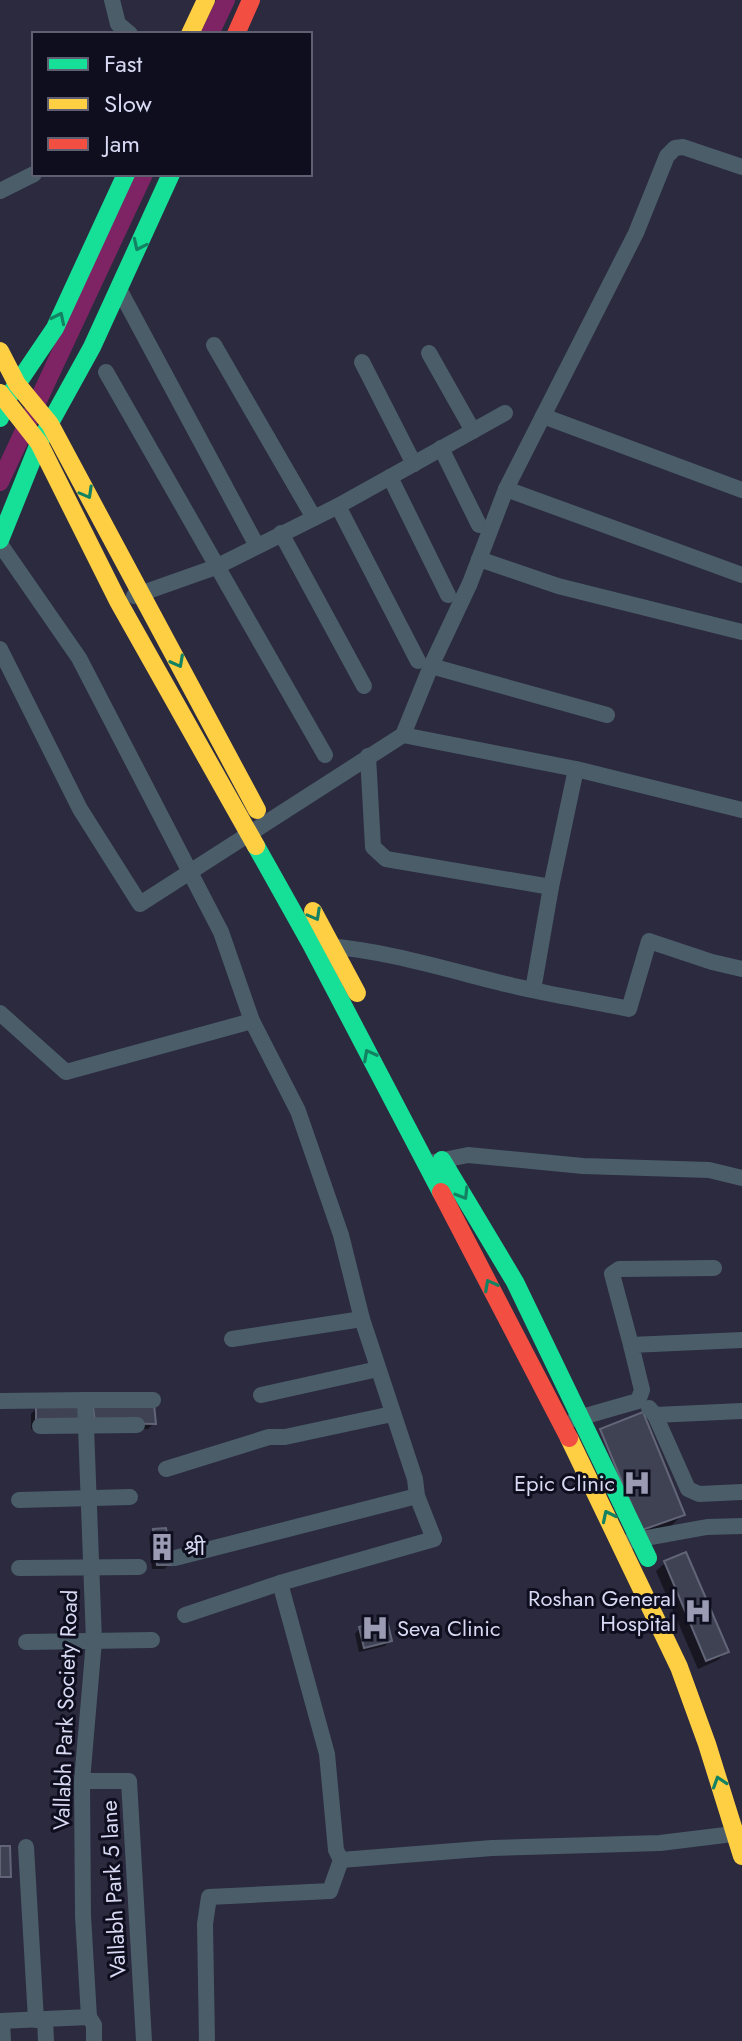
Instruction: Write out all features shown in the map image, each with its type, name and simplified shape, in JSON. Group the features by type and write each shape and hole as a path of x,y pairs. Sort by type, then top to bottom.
{"main road":[{"path":"237,32 251,0"},
{"path":"191,32 200,2"},
{"path":"125,176 23,390 4,407 39,443 118,601 333,946 562,1423 630,1541 660,1585 694,1658 742,1800"},
{"path":"0,542 39,443 92,347 170,176"},
{"path":"0,351 23,390 50,424 142,593 311,944 435,1162 515,1282 582,1416 679,1667 739,1834 742,1856"}],"street":[{"path":"112,0 118,24 128,32"},
{"path":"403,735 424,664 479,559 506,489 636,233 667,156 675,148 683,147 742,167"},
{"path":"0,191 32,175"},
{"path":"119,289 257,546"},
{"path":"214,345 314,518"},
{"path":"429,353 473,431"},
{"path":"362,362 414,464"},
{"path":"106,372 325,755"},
{"path":"118,601 216,567 338,506 505,413"},
{"path":"543,416 742,490"},
{"path":"441,448 479,525"},
{"path":"390,477 448,595"},
{"path":"506,489 742,575"},
{"path":"338,506 424,664 607,715"},
{"path":"281,533 364,686"},
{"path":"0,542 79,658 221,932 252,1021 298,1111 341,1235 362,1319 415,1479 417,1496 434,1539 280,1583 185,1615"},
{"path":"479,559 558,586 742,632"},
{"path":"0,649 80,809 140,904 403,735 576,769 742,810"},
{"path":"368,756 373,847 386,859 551,887"},
{"path":"533,990 576,769"},
{"path":"311,944 432,963 533,990 629,1009 649,941 742,969"},
{"path":"0,1013 66,1072 252,1021"},
{"path":"435,1162 468,1155 583,1166 709,1170 742,1178"},
{"path":"638,1401 642,1390 612,1274 619,1269 714,1268"},
{"path":"232,1339 362,1319"},
{"path":"631,1345 742,1340"},
{"path":"261,1395 378,1369"},
{"name":"Vallabh Park Society Road","path":"85,1400 94,1641 82,1781 83,1916 89,2017 94,2025 94,2041"},
{"path":"0,1401 153,1400"},
{"path":"562,1423 638,1401"},
{"path":"638,1401 655,1415 688,1489 699,1494 742,1492"},
{"path":"655,1415 742,1411"},
{"path":"166,1469 269,1437 285,1437 392,1414"},
{"path":"40,1426 137,1425"},
{"path":"175,1558 417,1496"},
{"path":"19,1500 130,1497"},
{"path":"630,1541 707,1527 742,1526"},
{"path":"19,1568 139,1567"},
{"path":"207,2041 205,1924 209,1897 330,1891 341,1860 336,1850 327,1754 280,1583"},
{"path":"26,1642 152,1640"},
{"name":"Vallabh Park 5 lane","path":"82,1781 129,1781 144,2041"},
{"path":"341,1860 492,1848 660,1843 739,1834"},
{"path":"26,1847 40,2019 46,2041"},
{"path":"3,2041 1,2021 89,2017"}],"building":[{"path":"154,1404 156,1424 95,1423 93,1406"},
{"path":"36,1407 79,1407 80,1423 36,1424"},
{"path":"643,1412 685,1515 642,1530 600,1429"},
{"name":"श्री","path":"166,1528 172,1565 157,1565 153,1529"},
{"path":"686,1552 729,1652 706,1661 664,1561"},
{"path":"387,1620 392,1641 364,1648 359,1627"},
{"path":"0,1846 10,1846 11,1877 0,1877"}],"waterway":[{"path":"211,32 226,0"},
{"path":"0,482 143,176"}],"traffic: fast":[{"path":"0,418 5,402 55,328 125,176"},
{"path":"0,540 39,443 92,347 170,176"},
{"path":"256,846 441,1192"},
{"path":"442,1160 515,1282 648,1558"}],"traffic: slow":[{"path":"191,32 206,0"},
{"path":"0,351 17,384 50,424 257,810"},
{"path":"0,393 39,443 118,601 256,846"},
{"path":"313,911 357,993"},
{"path":"569,1438 679,1667 742,1856"}],"traffic: jam":[{"path":"237,32 251,0"},
{"path":"441,1192 569,1438"}],"place":[{"name":"Epic Clinic","path":"637,1483"},
{"name":"श्री","path":"162,1547"},
{"name":"Roshan General Hospital","path":"698,1611"},
{"name":"Seva Clinic","path":"375,1628"}]}
